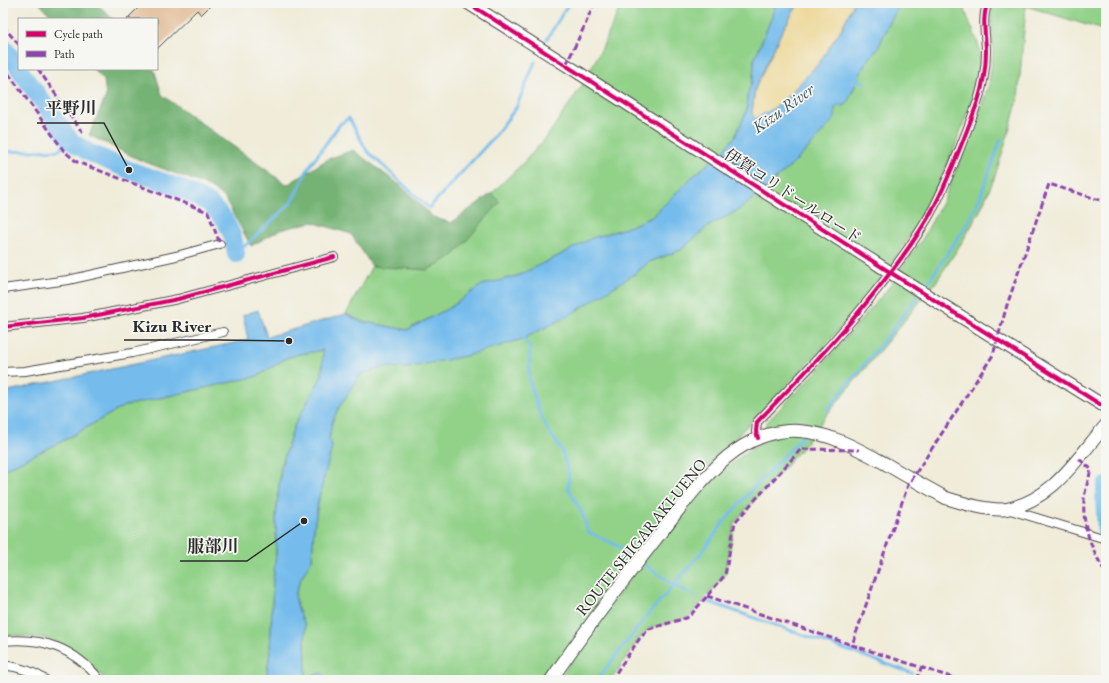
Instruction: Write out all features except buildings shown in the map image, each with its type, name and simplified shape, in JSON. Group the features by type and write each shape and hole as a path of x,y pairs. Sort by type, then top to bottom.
{"street":[{"name":"伊賀コリドールロード","path":"468,3 896,276 1105,407"},
{"path":"758,438 756,432 757,422 852,322 895,267 935,205 956,156 983,84 986,52 985,16 988,3"},
{"path":"3,288 68,280 176,256 220,244"},
{"path":"3,327 83,318 178,299 334,257"},
{"path":"3,372 25,371 132,353 223,332"},
{"name":"ROUTE SHIGARAKI-UENO","path":"551,680 572,649 628,574 697,488 727,457 747,443 775,432 798,431 815,433 832,438 859,450 946,498 963,504 983,508 1006,509 1033,499 1057,483 1079,459 1106,425"},
{"path":"1006,509 1106,539"},
{"path":"3,641 17,639 40,641 61,648 80,659 100,680"},
{"path":"3,665 18,667 46,680"}],"green space":[{"path":"39,3 96,3 112,18 53,18"},
{"path":"622,3 776,3 754,60 753,78 747,96 747,110 735,137 721,153 691,178 652,217 626,228 592,238 517,276 482,285 451,307 407,330 360,321 346,314 372,266 428,270 500,202 492,193 546,138 583,84 602,48"},
{"path":"901,3 962,3 979,46 980,65 972,99 956,144 932,199 907,241 873,290 829,341 715,459 672,508 545,680 326,680 321,673 306,677 305,625 298,609 295,595 301,578 312,559 314,528 332,422 339,407 361,374 385,367 407,368 636,273 649,262 681,250 707,227 742,208 793,164 814,142 835,107 846,105 865,64 878,48"},
{"path":"995,3 1106,3 1106,31 1026,6 1018,99 994,179 980,211 936,282 825,417 801,449 735,522 725,575 689,617 648,629 611,680 558,680 633,574 691,503 716,476 748,451 765,442 766,423 816,372 886,291 923,238 945,197 978,116 989,84 993,52 991,11"},
{"path":"94,70 154,70 162,95 287,185 328,159 353,150 401,186 433,217 451,223 492,193 500,202 454,255 428,270 372,266 351,234 312,222 280,230 251,246 224,197 206,185 140,160 89,135 106,96 104,80"},
{"path":"324,350 322,376 294,426 281,467 276,516 276,553 270,652 266,680 105,680 76,651 45,638 3,636 3,470 61,442 124,406 258,376 286,358"}],"sand":[{"path":"797,3 854,3 842,28 819,63 779,106 755,119 752,113 755,89 781,33 797,6"}],"water":[{"path":"776,3 797,3 797,6 781,33 755,89 752,113 755,119 779,105 819,63 842,28 854,3 901,3 878,48 865,64 846,105 835,107 835,118 793,164 742,208 707,227 681,250 649,262 636,273 570,315 523,339 466,356 406,368 385,367 361,374 339,407 332,422 329,440 332,447 318,502 314,528 312,559 301,578 295,595 298,609 305,625 306,677 322,673 326,680 266,679 270,652 276,553 276,516 281,467 294,426 322,376 323,350 286,358 258,376 124,406 61,442 3,470 3,392 248,340 243,315 258,310 267,337 346,314 360,321 407,330 451,307 482,285 517,276 592,238 626,228 652,217 691,178 721,153 735,137 747,110 747,96 753,78 754,60"}],"waterway":[{"path":"547,39 569,3"},
{"path":"3,47 18,67"},
{"path":"236,254 291,203 309,167 340,124 349,118 367,151 429,208 494,137 516,108 535,62"},
{"path":"20,70 71,141 88,152 129,170 178,187 209,203 225,220 233,237 236,254"},
{"path":"854,77 865,83"},
{"path":"923,290 966,226 979,200 1001,140"},
{"path":"3,152 59,150 71,141"},
{"path":"827,410 890,333 919,294"},
{"path":"521,336 530,348 529,379 539,412 546,427 562,451 569,474 568,488 582,513 588,532 616,545 627,553"},
{"path":"597,680 646,617 699,556 723,523 755,486 802,437"},
{"path":"1106,486 1104,497 1106,531"},
{"path":"645,565 674,585 695,596"},
{"path":"706,601 912,673"},
{"path":"928,677 939,680"}],"marked path":[{"path":"566,65 594,3"},
{"path":"3,26 18,44"},
{"path":"3,66 64,151 77,162 208,212 220,244"},
{"path":"39,70 84,135"},
{"path":"960,680 852,645 908,485 993,355 1007,305 1049,184 1106,202"},
{"path":"611,680 640,638 649,629 689,617 725,575 735,522 801,449 859,450"},
{"path":"1079,459 1091,469 1085,496 1084,510 1086,529 1096,556 1106,573"},
{"path":"707,596 852,645"},
{"path":"917,680 921,668"}],"cycle path":[{"path":"468,3 1106,408"},
{"path":"758,438 756,432 757,422 818,358 861,309 907,250 935,205 958,154 980,95 984,76 986,51 984,20 988,3"},
{"path":"3,327 83,318 178,299 334,257"}],"place":[{"name":"平野川","path":"129,170"},
{"name":"Kizu River","path":"289,341"},
{"name":"服部川","path":"304,521"}]}
